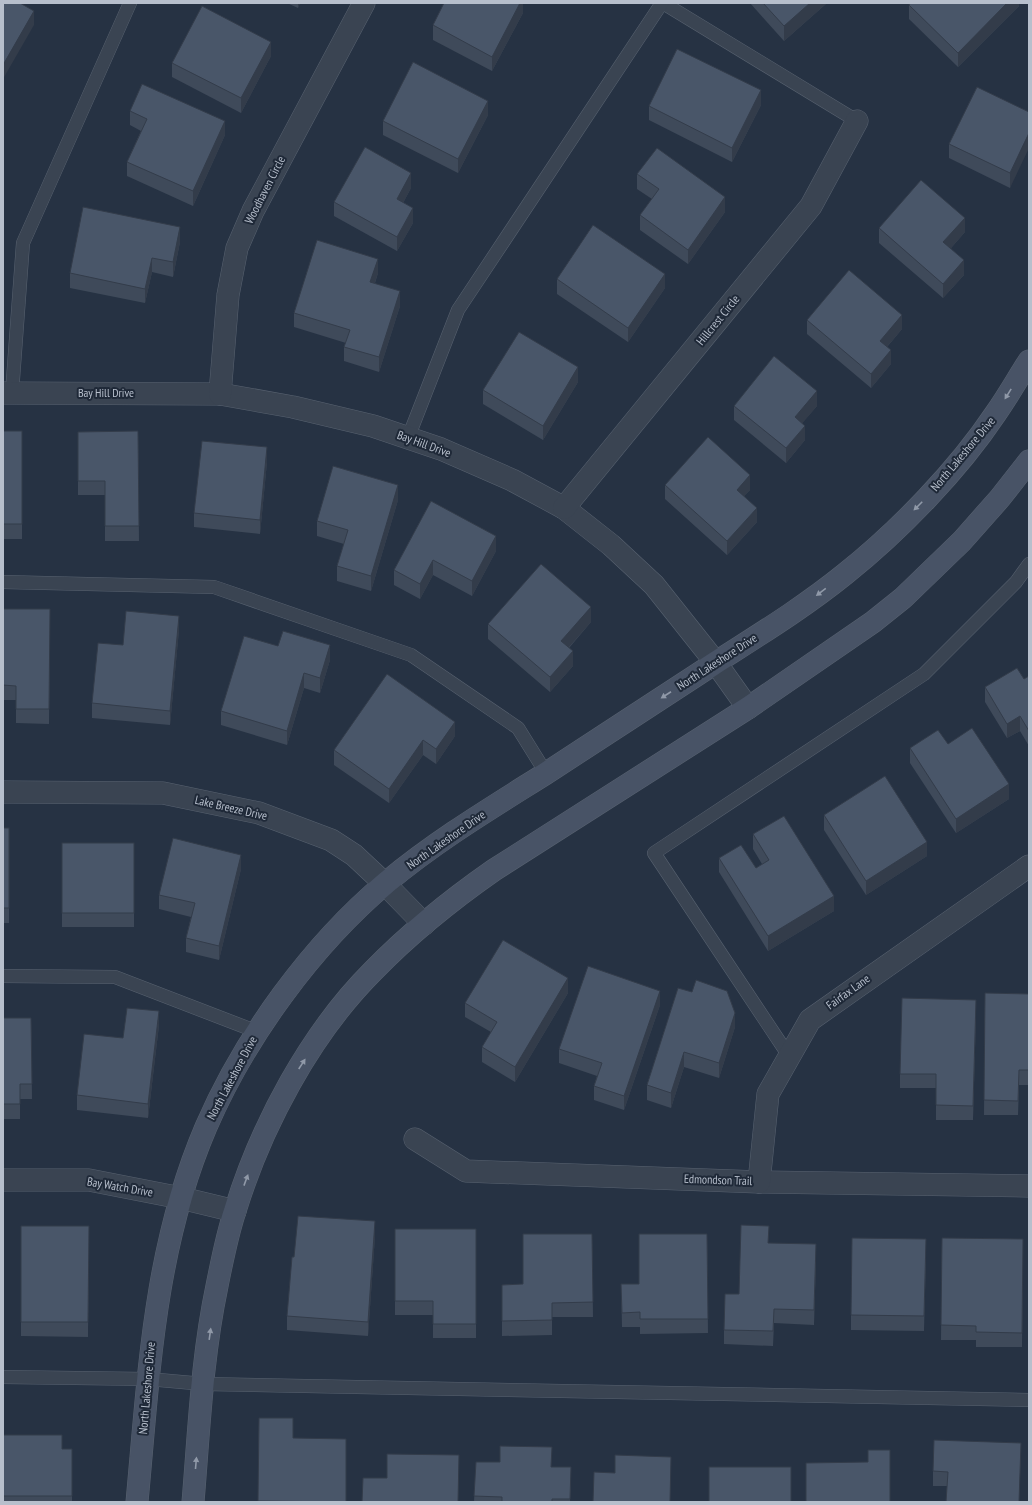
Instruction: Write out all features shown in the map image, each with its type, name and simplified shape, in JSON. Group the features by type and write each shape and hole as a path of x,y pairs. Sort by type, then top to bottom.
{"main road":[{"name":"North Lakeshore Drive","path":"137,1502 152,1335 158,1295 172,1226 181,1198 206,1127 224,1090 258,1032 280,1000 319,950 347,920 385,884 430,850 496,804 775,624 838,580 867,556 945,477 995,415 1029,361"},
{"path":"193,1502 204,1384 217,1288 235,1211 268,1125 291,1080 342,1005 372,971 424,924 462,893 494,870 748,708 853,638 874,622 903,598 962,541 1000,498 1029,461"}],"street":[{"name":"Woodhaven Circle","path":"220,394 228,295 237,248 253,211 364,3"},
{"name":"Hillcrest Circle","path":"564,508 811,206 857,121"},
{"name":"Bay Hill Drive","path":"7,393 220,394 293,407 372,426 441,449 512,480 564,508 611,545 654,585 716,663 748,708"},
{"name":"Lake Breeze Drive","path":"3,792 163,793 259,813 331,840 354,855 424,924"},
{"name":"Fairfax Lane","path":"759,1182 768,1094 810,1020 1029,866"},
{"name":"Edmondson Trail","path":"416,1139 466,1171 759,1182 1029,1186"},
{"name":"Bay Watch Drive","path":"3,1180 89,1180 181,1198 235,1211"}],"lane":[{"path":"7,393 23,243 130,3"},
{"path":"408,438 458,310 662,3 857,121"},
{"path":"789,1056 654,853 924,674 1016,582 1029,564"},
{"path":"3,582 214,587 411,655 518,728 546,773"},
{"path":"3,976 115,977 258,1032"},
{"path":"3,1376 148,1380 204,1384 1029,1400"}],"building":[{"path":"3,3 20,3 34,11 3,65"},
{"path":"444,3 520,3 492,57 433,25"},
{"path":"763,3 810,3 784,26"},
{"path":"910,3 1007,3 958,53 909,5"},
{"path":"202,6 271,42 241,98 172,63"},
{"path":"677,49 761,90 732,148 649,106"},
{"path":"413,62 488,101 458,159 383,121"},
{"path":"142,84 225,121 193,191 127,162 147,119 130,111"},
{"path":"977,87 1029,112 1029,133 1010,173 949,144"},
{"path":"365,147 411,173 397,199 413,208 397,237 334,202"},
{"path":"657,148 725,197 688,250 640,215 659,189 637,174"},
{"path":"921,180 965,218 943,242 964,260 943,284 879,228"},
{"path":"83,207 180,227 173,262 152,258 145,289 70,273"},
{"path":"593,225 665,274 628,328 557,279"},
{"path":"317,240 378,259 370,282 400,291 379,357 344,347 350,330 294,313"},
{"path":"849,270 902,315 880,341 891,350 871,374 807,320"},
{"path":"519,332 578,367 543,426 483,390"},
{"path":"774,356 817,391 795,417 805,426 786,448 734,406"},
{"path":"3,431 22,431 22,524 3,524"},
{"path":"138,431 139,526 105,526 105,481 78,481 78,432"},
{"path":"708,437 750,475 737,490 757,508 727,541 665,485"},
{"path":"202,441 267,447 260,520 194,513"},
{"path":"333,466 398,485 371,576 337,566 348,530 317,521"},
{"path":"431,501 496,536 472,581 433,560 420,584 394,570"},
{"path":"541,564 591,607 561,641 573,651 550,677 488,624"},
{"path":"3,609 50,609 49,709 16,709 16,686 3,685"},
{"path":"126,611 179,616 170,711 92,703 98,643 123,645"},
{"path":"283,631 330,645 320,678 304,673 287,731 221,711 244,636 278,646"},
{"path":"1017,668 1024,679 1029,676 1029,731 1020,716 1007,724 985,687"},
{"path":"387,674 455,722 436,749 423,740 389,789 334,750"},
{"path":"972,728 1009,784 956,819 910,748 938,730 948,744"},
{"path":"885,776 927,842 866,881 824,815"},
{"path":"784,816 834,896 768,936 719,858 741,845 756,868 769,860 753,834"},
{"path":"3,828 9,828 9,908 3,908"},
{"path":"173,838 241,855 219,946 186,938 195,903 159,895"},
{"path":"62,843 134,843 134,913 62,913"},
{"path":"503,940 568,978 515,1067 482,1047 497,1022 465,1003"},
{"path":"588,966 660,991 624,1096 594,1086 602,1063 559,1049"},
{"path":"696,980 727,991 735,1013 719,1063 684,1052 671,1093 647,1085 678,988 692,992"},
{"path":"985,993 1029,994 1029,1070 1019,1070 1018,1101 984,1100"},
{"path":"902,998 976,1000 973,1106 936,1105 936,1074 900,1074"},
{"path":"127,1008 159,1011 148,1104 77,1095 84,1034 123,1038"},
{"path":"3,1018 31,1018 32,1084 20,1084 20,1104 3,1104"},
{"path":"298,1216 375,1221 368,1322 287,1316 292,1257 294,1257"},
{"path":"741,1225 769,1226 768,1243 816,1244 814,1310 774,1309 773,1331 724,1330 725,1294 739,1294"},
{"path":"21,1226 89,1226 88,1322 21,1322"},
{"path":"395,1229 476,1229 476,1324 433,1324 433,1301 395,1301"},
{"path":"523,1234 592,1234 593,1302 552,1303 552,1320 502,1321 502,1285 523,1284"},
{"path":"639,1234 707,1234 708,1319 640,1319 640,1312 622,1313 621,1284 639,1284"},
{"path":"852,1238 926,1239 924,1316 851,1315"},
{"path":"942,1238 1023,1239 1022,1333 976,1332 976,1326 941,1325"},
{"path":"259,1418 293,1418 293,1438 346,1439 346,1502 258,1501"},
{"path":"3,1435 62,1435 62,1449 72,1449 72,1496 3,1496"},
{"path":"934,1440 1021,1443 1019,1502 946,1502 948,1472 933,1471"},
{"path":"500,1446 552,1447 551,1467 571,1467 570,1499 552,1499 552,1502 502,1502 502,1497 474,1496 476,1462 500,1462"},
{"path":"868,1450 890,1450 890,1502 806,1502 806,1463 868,1462"},
{"path":"387,1454 459,1455 458,1502 362,1502 363,1478 387,1478"},
{"path":"615,1455 671,1457 670,1502 593,1502 594,1472 615,1473"},
{"path":"709,1467 791,1467 791,1502 709,1502"}]}
